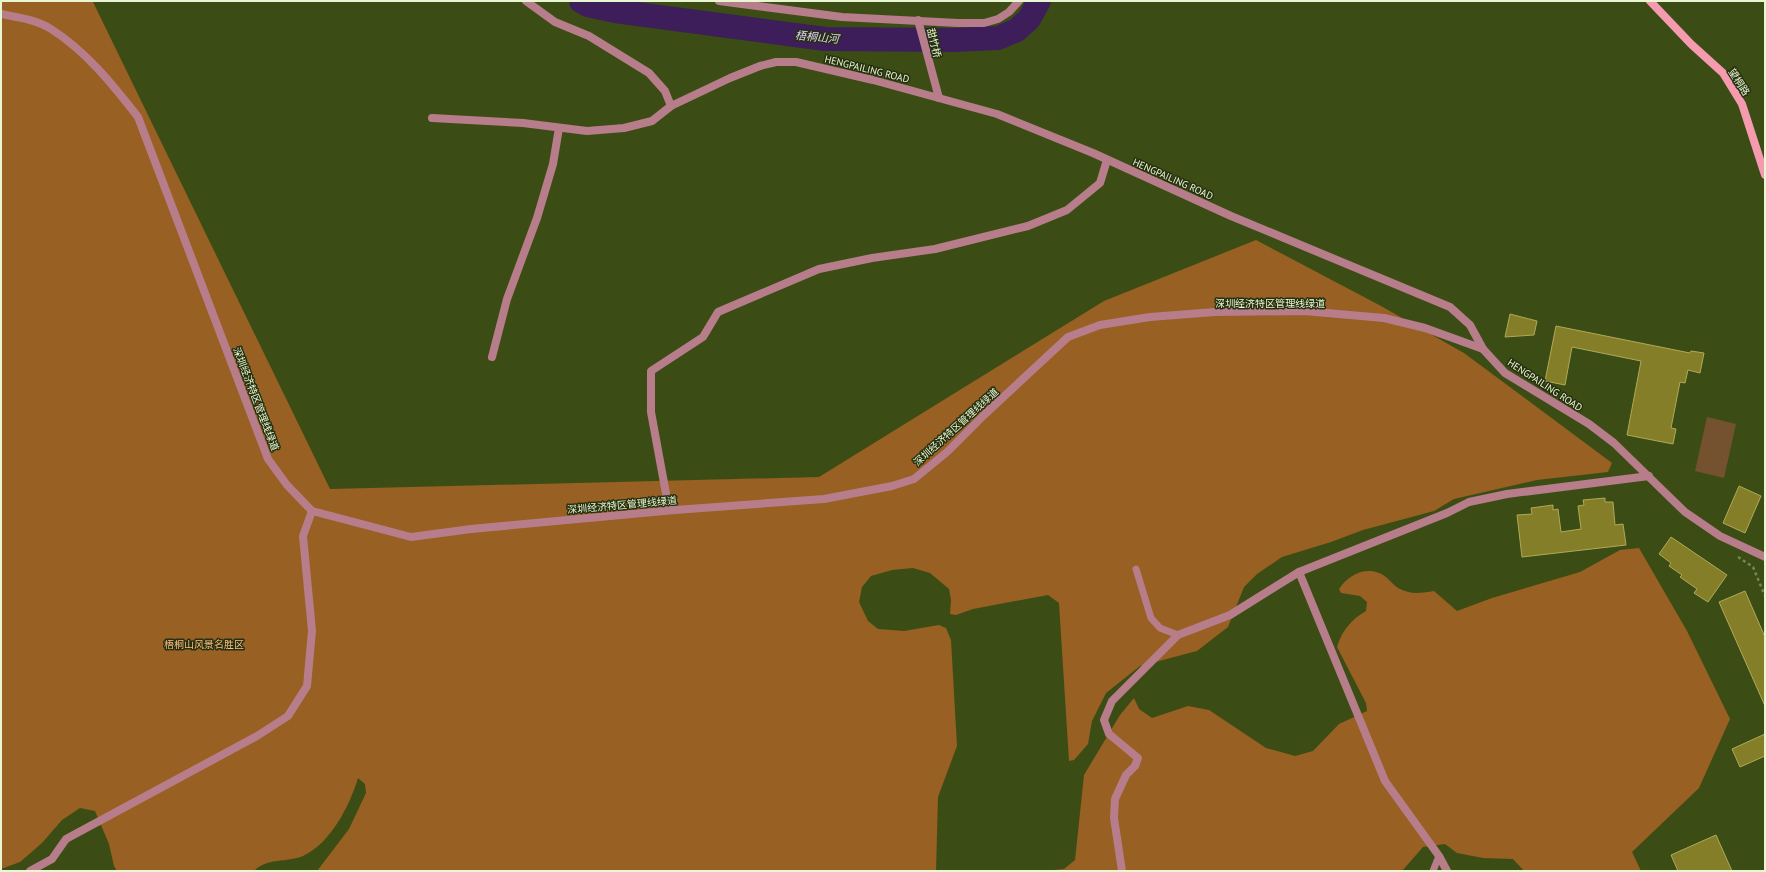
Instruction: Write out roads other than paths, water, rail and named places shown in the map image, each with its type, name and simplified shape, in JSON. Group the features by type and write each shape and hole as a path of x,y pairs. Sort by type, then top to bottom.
{"main road":[{"name":"望桐路","path":"1650,1 1723,73 1742,104 1765,175"}],"street":[{"path":"526,1 555,22 588,36 649,73 665,91 672,106"},
{"path":"719,1 842,17 958,23 984,23 998,19 1010,12 1019,1"},
{"name":"深圳经济特区管理线绿道","path":"1,14 21,17 51,29 96,66 115,87 138,117 268,459 287,485 312,511 358,525 411,536 669,510 824,499 892,486 914,479 947,452 984,415 1068,337 1100,325 1150,317 1215,312 1304,311 1384,318 1425,328 1483,349"},
{"name":"甜竹桥","path":"918,20 939,98"},
{"name":"HENGPAILING ROAD","path":"432,118 523,123 587,131 624,128 652,121 672,106 730,78 760,66 776,62 796,62 997,114 1107,160 1231,216 1450,308 1470,325 1483,349 1505,373 1589,424 1614,443 1685,512 1720,536 1765,557"},
{"path":"492,358 507,299 537,218 553,164 559,128"},
{"path":"669,510 652,412 651,371 703,337 718,312 819,269 872,258 935,249 1028,226 1067,210 1100,183 1107,160"},
{"path":"1122,871 1114,818 1115,799 1126,775 1135,766 1138,758 1109,734 1104,720 1112,701 1178,635 1230,615 1299,572 1447,513 1469,502 1507,494 1649,476"},
{"path":"30,871 52,859 66,839 257,736 288,716 307,686 312,631 303,536 312,511"},
{"path":"1299,572 1386,781 1439,856 1447,871"}],"lane":[{"path":"1136,569 1151,618 1160,628 1178,635"},
{"path":"1433,871 1439,856"}],"waterway":[{"name":"梧桐山河","path":"581,1 588,5 615,11 825,39 953,40 998,38 1017,30 1029,19 1039,1"}],"park label":[{"name":"梧桐山风景名胜区","path":"204,644"}]}
